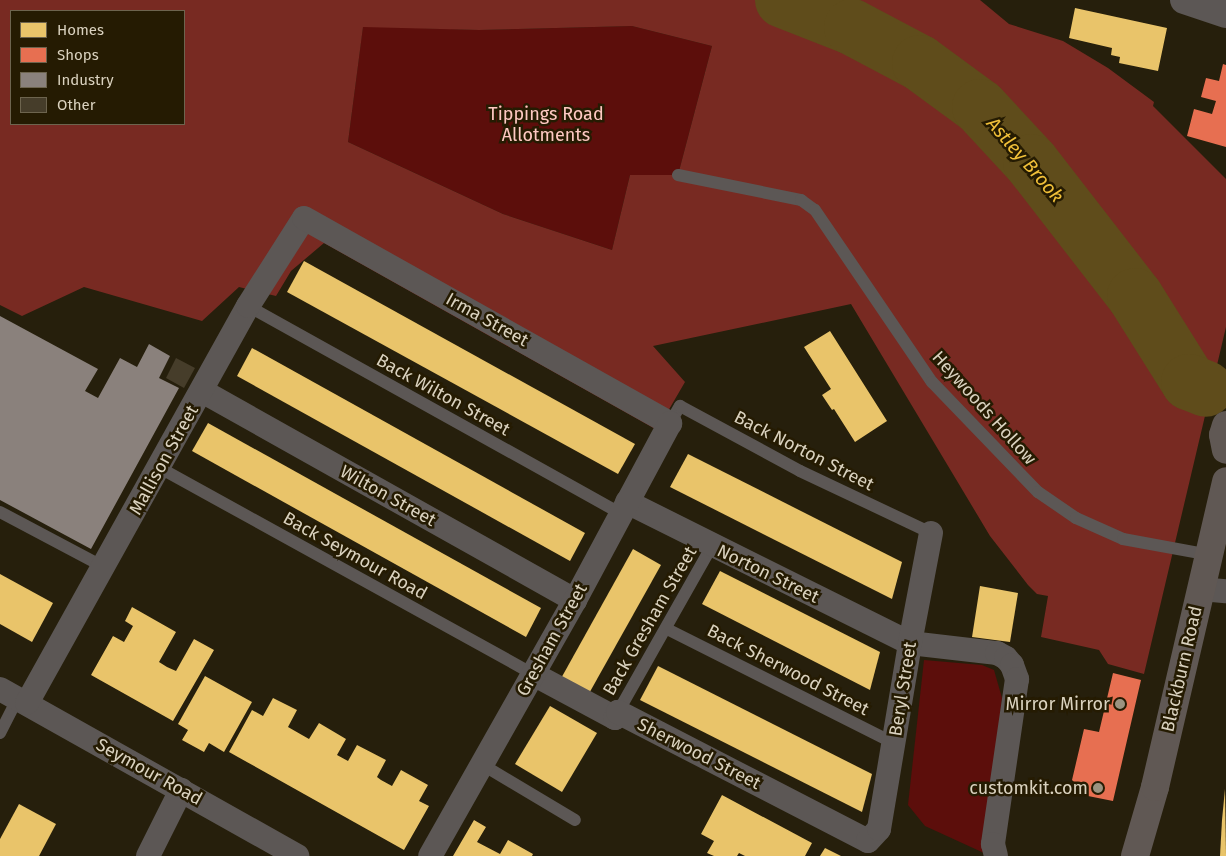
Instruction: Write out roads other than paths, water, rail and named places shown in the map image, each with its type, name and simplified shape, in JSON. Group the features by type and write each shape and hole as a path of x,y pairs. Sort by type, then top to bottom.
{"highway":[{"path":"1226,425 1224,435 1226,450"},
{"name":"Blackburn Road","path":"1135,856 1213,590 1210,555 1226,481"}],"street":[{"path":"1184,0 1226,14"},
{"name":"Mallison Street","path":"15,697 104,568 248,306 304,218"},
{"name":"Irma Street","path":"304,218 670,423"},
{"name":"Wilton Street","path":"202,391 574,600"},
{"name":"Gresham Street","path":"430,856 533,674 670,423"},
{"name":"Norton Street","path":"624,508 712,546 910,643 998,653 1012,666 1017,679 994,844 996,856"},
{"name":"Beryl Street","path":"868,841 879,830 910,643 931,533"},
{"name":"Sherwood Street","path":"533,674 615,718 618,712 868,841"},
{"name":"Seymour Road","path":"15,697 297,856"},
{"path":"148,856 181,790"}],"lane":[{"name":"Heywoods Hollow","path":"678,175 800,200 815,210 932,382 1038,492 1076,518 1123,539 1210,555"},
{"name":"Back Wilton Street","path":"248,306 624,508"},
{"name":"Back Norton Street","path":"670,423 680,406 800,471 931,533"},
{"name":"Back Seymour Road","path":"160,468 533,674"},
{"path":"0,512 104,568"},
{"name":"Back Gresham Street","path":"618,712 667,629 712,546"},
{"name":"Back Sherwood Street","path":"667,629 894,743"},
{"path":"0,733 15,697"},
{"path":"482,765 575,820"}],"waterway":[{"name":"Astley Brook","path":"783,0 852,27 920,63 980,107 1031,162 1135,296 1189,382 1206,389"}],"place":[{"name":"Mirror Mirror","path":"1120,704"},
{"name":"customkit.com","path":"1098,788"}],"park label":[{"name":"Tippings Road Allotments","path":"546,125"}]}
